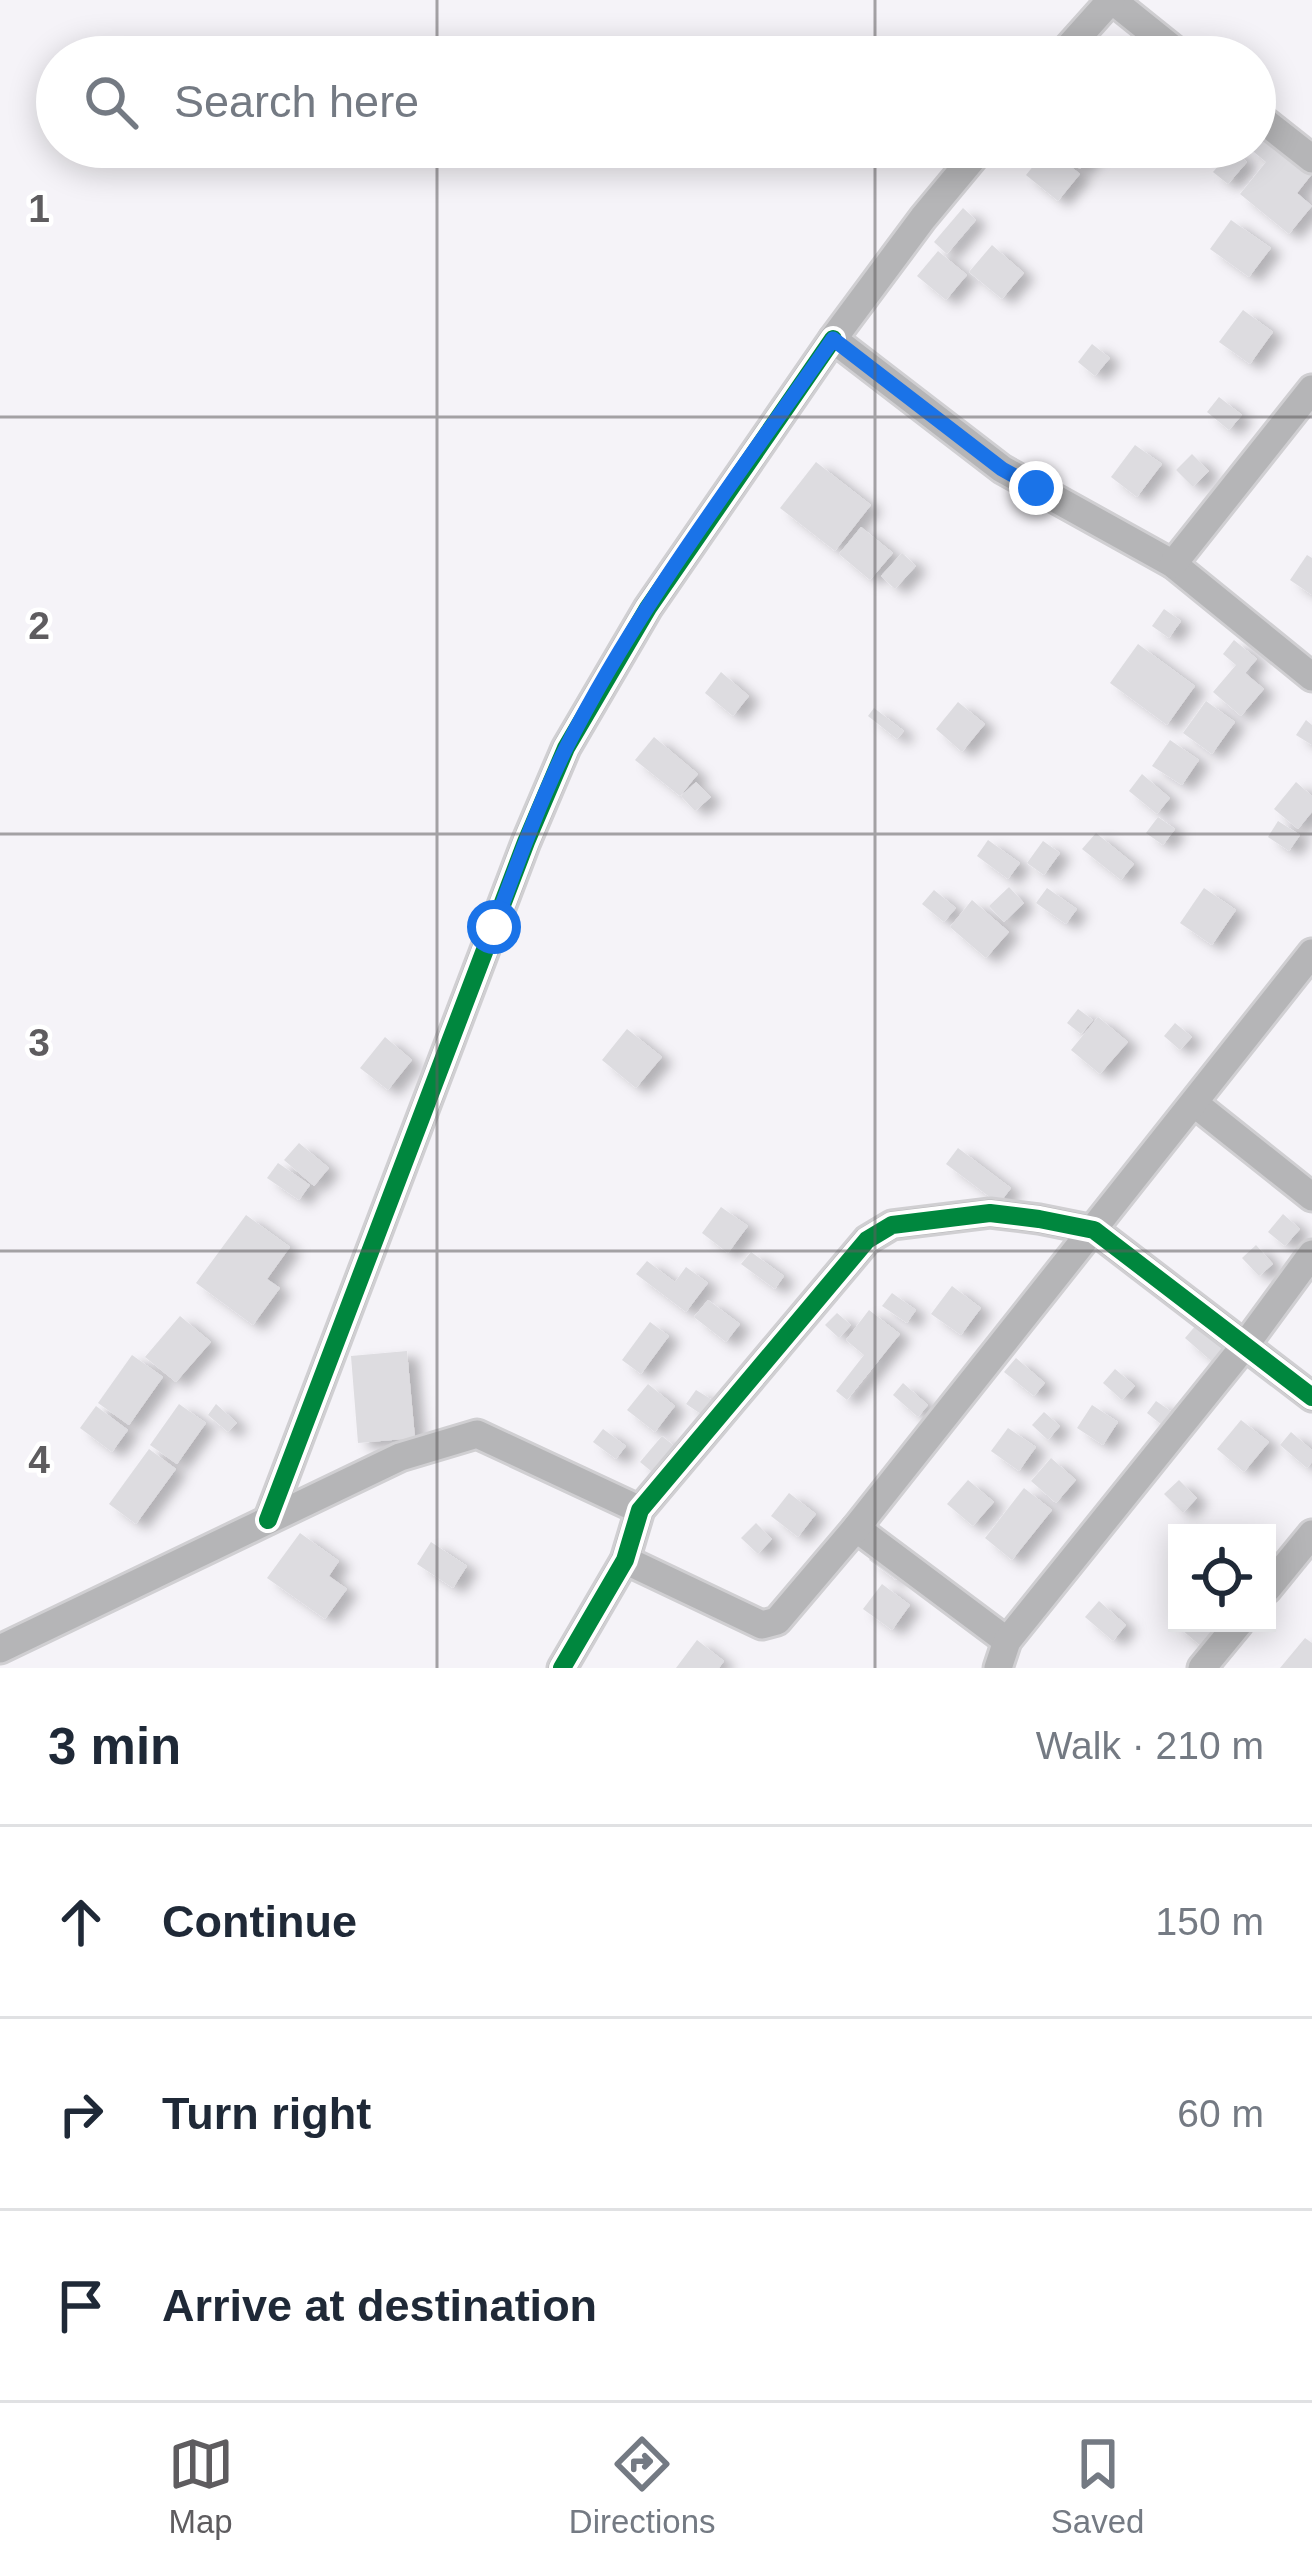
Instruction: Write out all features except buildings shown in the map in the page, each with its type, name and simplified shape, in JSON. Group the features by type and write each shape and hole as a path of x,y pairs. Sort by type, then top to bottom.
{"street":[{"path":"1079,36 1111,0 1157,36"},
{"path":"1276,131 1312,159"},
{"path":"268,1520 566,748 648,608 833,339 964,168"},
{"path":"833,339 1002,469 1173,564 1312,677"},
{"path":"1173,564 1312,388"},
{"path":"625,1559 762,1625 777,1621 1312,953"},
{"path":"1194,1103 1312,1197"},
{"path":"562,1668 625,1559 640,1510 867,1240 892,1225 990,1213 1094,1230 1312,1397"},
{"path":"856,1528 1003,1654 1312,1254"},
{"path":"0,1649 400,1457 477,1435 640,1510"},
{"path":"1276,1578 1312,1534"},
{"path":"1202,1668 1232,1632"}],"cycle path":[{"path":"268,1520 566,748 648,608 833,339"},
{"path":"562,1668 625,1560 640,1510 867,1240 892,1225 990,1213 1094,1230 1312,1397"}],"route":[{"path":"494,927 566,748 586,713 648,608 833,339 1002,469 1036,488"}]}
